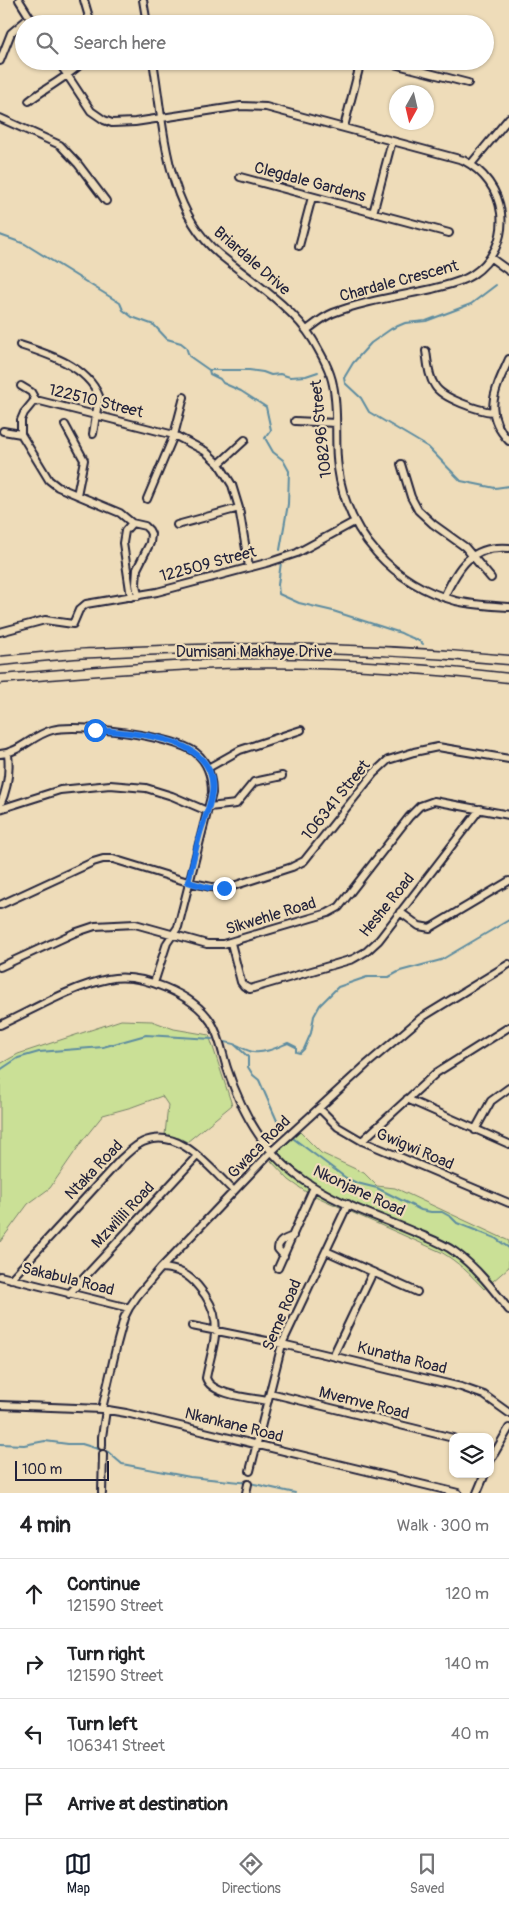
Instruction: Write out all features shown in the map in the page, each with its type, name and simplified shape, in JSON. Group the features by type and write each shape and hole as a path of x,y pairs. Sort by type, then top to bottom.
{"main road":[{"name":"Dumisani Makhaye Drive","path":"0,661 96,652 226,648 350,649 509,660"},
{"name":"Dumisani Makhaye Drive","path":"0,679 135,668 258,664 416,668 509,678"}],"street":[{"path":"19,0 29,15"},
{"path":"84,0 88,15"},
{"path":"143,0 146,15"},
{"path":"0,61 11,33 15,30"},
{"name":"Chardale Crescent","path":"64,70 91,111 104,120 119,123 241,106 257,106 444,154 471,164 491,184 500,206 501,229 499,240 491,258 476,272 463,280 341,310 326,316 308,330"},
{"path":"29,101 73,70"},
{"name":"Briardale Drive","path":"154,70 174,183 181,202 192,222 218,252 275,299 308,330"},
{"path":"344,127 359,70"},
{"path":"417,70 468,83"},
{"path":"0,118 60,145 78,164 106,201"},
{"path":"471,164 509,118"},
{"name":"Clegdale Gardens","path":"373,213 392,140"},
{"name":"Clegdale Gardens","path":"240,177 449,234"},
{"path":"299,246 312,197"},
{"path":"491,258 509,271"},
{"name":"108296 Street","path":"308,330 331,377 335,394 339,476 354,522 372,548 389,566 422,588 477,605 509,607"},
{"path":"20,345 52,356 88,378 99,396 93,434"},
{"path":"426,351 431,378 439,391 471,406 493,412"},
{"path":"509,360 496,389 493,412 500,431 509,441"},
{"path":"21,386 31,392 36,402"},
{"path":"148,499 174,435 184,397"},
{"name":"122510 Street","path":"21,434 21,420 24,413 29,405 36,402 174,435 205,451 219,464 232,485 239,508 249,567"},
{"path":"295,421 336,423"},
{"path":"65,425 84,457 77,495"},
{"path":"3,430 21,434 49,480 58,487 120,513 132,523 145,526 151,534 148,548 137,569 134,596"},
{"path":"219,464 245,440"},
{"path":"402,464 411,497 418,510 433,524 460,541 490,578"},
{"path":"177,525 239,508"},
{"name":"122509 Street","path":"0,632 45,620 73,624 79,610 86,604 134,596 297,553 354,522"},
{"path":"132,523 125,531 123,543 134,596"},
{"path":"444,596 457,573 473,555 486,549 509,548"},
{"path":"0,754 8,754 40,734 52,730 76,729 140,734 186,747 201,758 208,768 212,783 208,809 178,927 167,943 154,983"},
{"path":"208,768 240,750 302,730"},
{"name":"106341 Street","path":"0,906 93,862 104,859 113,859 209,888 224,888 300,864 374,774 385,763 394,758 438,747 509,759"},
{"path":"0,805 7,786 8,754"},
{"path":"0,809 60,790 110,785 138,787 172,796 208,809 236,804 254,782 282,776"},
{"name":"Sikwehle Road","path":"0,966 67,936 95,926 135,924 207,944 232,943 322,915 339,907 409,817 423,803 434,801 509,815"},
{"name":"Heshe Road","path":"232,943 241,982 247,988 252,989 361,955 378,940 480,810"},
{"path":"400,912 418,926 430,928 509,880"},
{"name":"Gwaca Road","path":"102,1446 104,1409 117,1344 129,1308 162,1268 271,1152 415,1023 509,964"},
{"name":"Nkonjane Road","path":"0,1025 89,984 110,978 124,978 154,983 181,995 196,1005 212,1022 240,1104 248,1120 271,1152 292,1172 314,1187 454,1251 483,1276 509,1310"},
{"path":"362,1141 436,1073 509,1027"},
{"path":"475,1130 491,1101 509,1088"},
{"path":"407,1099 509,1144"},
{"name":"Gwigwi Road","path":"319,1108 338,1127 362,1141 509,1203"},
{"name":"Ntaka Road","path":"11,1279 135,1146 152,1139 170,1139 185,1145 234,1191"},
{"name":"Mzwilili Road","path":"69,1294 197,1156"},
{"path":"278,1268 314,1187"},
{"name":"Seme Road","path":"250,1471 282,1344 348,1204"},
{"path":"326,1251 417,1292"},
{"path":"162,1268 181,1271 194,1281 210,1301 214,1311 216,1329 206,1378 209,1384 218,1390 268,1401"},
{"path":"333,1356 373,1272"},
{"name":"Sakabula Road","path":"0,1276 129,1308"},
{"name":"Kunatha Road","path":"192,1326 216,1329 282,1344 472,1390 484,1395 509,1413"},
{"name":"Mvemve Road","path":"270,1393 449,1437"},
{"name":"Nkankane Road","path":"0,1405 104,1409 458,1493"},
{"path":"494,1454 509,1428"},
{"path":"102,1493 103,1454"},
{"path":"476,1493 482,1478"},
{"path":"246,1493 248,1484"}],"green space":[{"path":"121,1020 152,1021 174,1029 209,1035 232,1105 187,1142 165,1135 168,1105 162,1096 103,1115 50,1188 28,1204 0,1242 0,1064 18,1054"},
{"path":"300,1132 321,1153 364,1173 377,1186 395,1188 509,1241 509,1267 484,1289 464,1269 441,1252 306,1192 289,1180 271,1161"}],"waterway":[{"path":"0,235 25,244 120,303 123,310 132,317 154,325 167,339 181,343 186,347 189,356 209,370 249,370 290,377 306,376 318,372"},
{"path":"496,285 471,304 426,321 405,323 391,329 371,343 353,363 344,378 345,383 361,398 369,412 428,447 461,481 495,488 509,486"},
{"path":"209,370 210,374 220,379 223,383 241,391 266,407 271,430 265,438 273,452 283,460 289,471 288,504 280,550"},
{"path":"281,562 278,585 279,594 299,603 333,611 401,633 423,644"},
{"path":"234,1044 248,1051 262,1052 288,1043 296,1047 296,1052 300,1053 304,1049 311,1033 314,1016 320,1005 338,987 367,977 389,977 400,971 441,960 509,920"},
{"path":"0,1070 18,1058 39,1052 103,1047 146,1035 212,1039"},
{"path":"225,1042 234,1044 248,1057 248,1067 259,1080 278,1123"},
{"path":"294,1139 346,1178 377,1188 421,1210 442,1212 457,1223 495,1238 509,1248"},
{"path":"0,1444 24,1445 45,1441 82,1444 108,1452 122,1464 190,1477 250,1483 295,1493"}],"route":[{"path":"95,730 140,734 169,741 194,751 201,758 210,773 212,793 188,882 209,888 224,888"}]}
